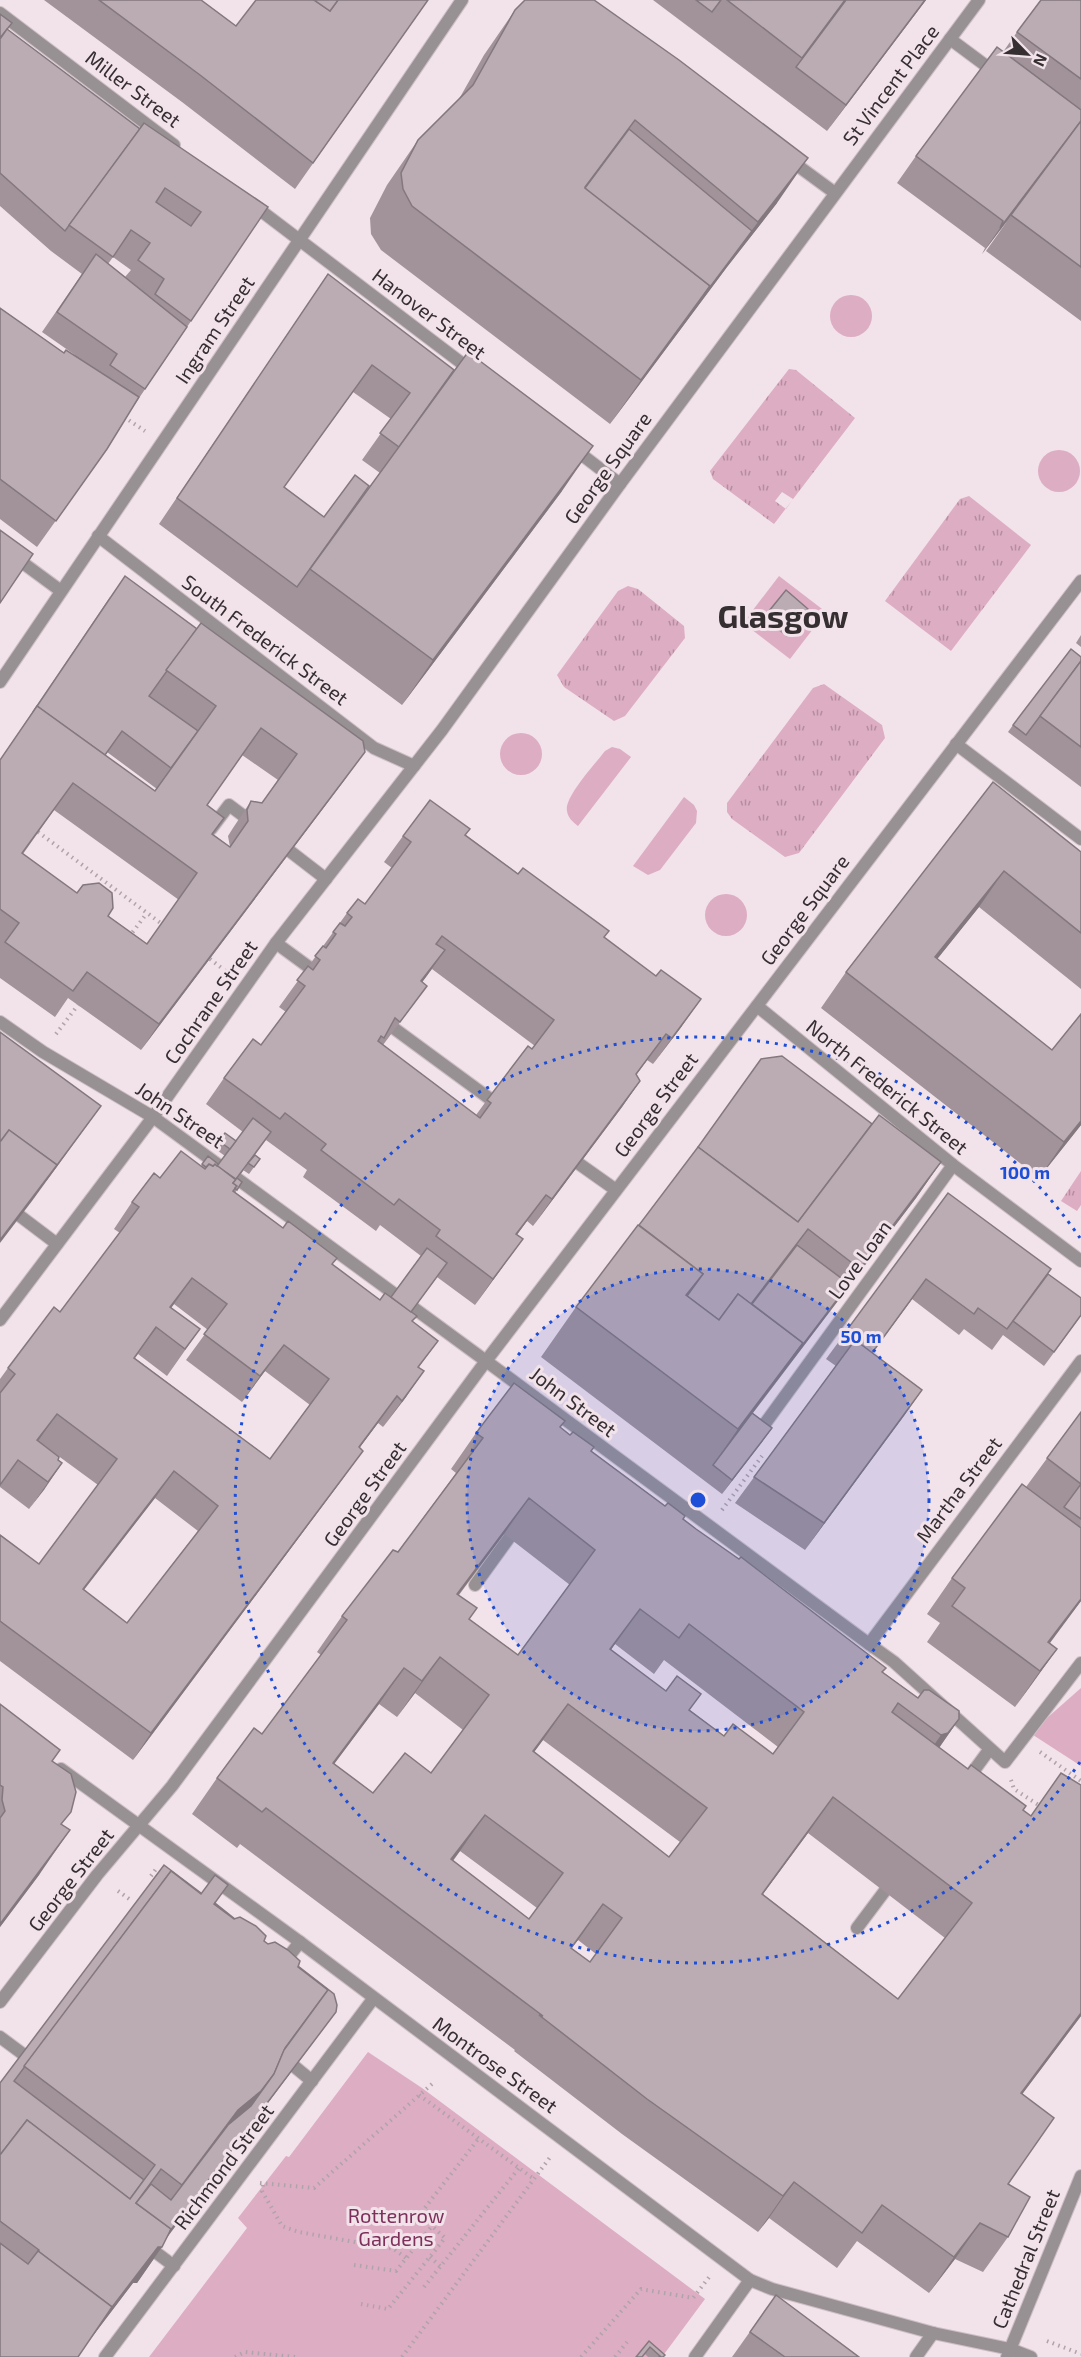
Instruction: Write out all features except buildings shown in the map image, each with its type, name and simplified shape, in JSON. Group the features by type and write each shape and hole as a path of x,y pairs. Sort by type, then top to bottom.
{"street":[{"name":"Ingram Street","path":"0,682 462,0"},
{"name":"St Vincent Place","path":"835,193 980,0"},
{"name":"Miller Street","path":"0,13 188,155"},
{"path":"950,39 1006,80"},
{"path":"782,153 835,193"},
{"name":"George Square","path":"414,766 835,193"},
{"path":"244,197 300,240"},
{"name":"Hanover Street","path":"300,240 484,381"},
{"path":"558,437 620,484"},
{"name":"South Frederick Street","path":"98,536 374,748 414,766"},
{"path":"0,546 61,591"},
{"name":"George Square","path":"757,1005 1081,580"},
{"path":"956,744 1081,839"},
{"name":"Cochrane Street","path":"0,1320 153,1117 276,943 414,766"},
{"path":"207,835 229,805 249,820"},
{"path":"291,852 326,879"},
{"path":"276,943 331,983"},
{"name":"North Frederick Street","path":"757,1005 953,1165 1081,1261"},
{"name":"George Street","path":"0,2002 97,1875 177,1780 486,1361 757,1005"},
{"path":"369,1011 513,1115"},
{"name":"John Street","path":"0,1022 43,1052 153,1117 486,1361 582,1438 894,1662 1005,1762"},
{"path":"560,1150 616,1190"},
{"name":"Love Loan","path":"756,1437 953,1165"},
{"path":"20,1216 57,1245"},
{"name":"Martha Street","path":"869,1644 1081,1361"},
{"path":"475,1586 509,1538"},
{"path":"1005,1762 1081,1663"},
{"path":"957,1795 989,1750"},
{"name":"Montrose Street","path":"54,1764 300,1942 750,2280 772,2289 1031,2357"},
{"path":"857,1928 885,1892"},
{"path":"272,1978 300,1942"},
{"name":"Richmond Street","path":"105,2357 373,1999"},
{"path":"0,2037 31,2060"},
{"path":"295,2067 312,2081"},
{"name":"Cathedral Street","path":"1009,2353 1081,2176"},
{"path":"136,2238 174,2266"},
{"path":"695,2357 750,2280"},
{"path":"916,2357 933,2333"}],"path":[{"path":"115,410 162,443"},
{"path":"38,832 162,924"},
{"path":"126,941 147,913"},
{"path":"43,1052 78,1005"},
{"path":"731,1498 769,1448"},
{"path":"1022,1740 1081,1781"},
{"path":"1005,1762 1014,1789 1052,1814"},
{"path":"151,1876 156,1869"},
{"path":"118,1891 132,1901"},
{"path":"406,2258 394,2249 299,2232 282,2226 262,2191 262,2185 314,2188 432,2084"},
{"path":"419,2096 534,2179"},
{"path":"354,2265 396,2271 438,2218 424,2209 479,2138"},
{"path":"402,2357 564,2139"},
{"path":"424,2287 519,2168"},
{"path":"361,2304 388,2309 445,2238 432,2226"},
{"path":"430,2257 440,2266"},
{"path":"581,2357 641,2289 693,2298 723,2259"},
{"path":"615,2357 627,2342"},
{"path":"235,2357 245,2352 295,2357"}],"green space":[{"path":"851,295 866,301 872,316 866,331 851,337 836,331 830,316 836,301"},
{"path":"789,369 796,370 855,418 792,501 793,499 782,492 775,501 786,509 774,524 713,479 710,471"},
{"path":"1059,450 1074,456 1080,471 1074,486 1059,492 1044,486 1038,471 1044,456"},
{"path":"969,496 1031,545 951,651 885,601 960,499"},
{"path":"779,576 826,612 790,659 743,623"},
{"path":"628,586 638,589 684,626 685,638 625,716 614,721 564,687 557,675 618,591"},
{"path":"824,684 882,725 885,738 799,853 785,857 732,819 727,812 727,803 813,688"},
{"path":"521,733 536,739 542,754 536,769 521,775 506,769 500,754 506,739"},
{"path":"612,747 620,749 631,757 578,826 571,820 567,811 570,797 605,751"},
{"path":"684,797 694,805 697,811 696,823 660,870 648,875 633,866"},
{"path":"726,894 734,895 741,900 746,907 746,923 741,930 734,935 726,936 718,935 711,930 706,923 705,915 706,907 711,900 718,895"},
{"path":"1081,1171 1081,1205 1077,1211 1061,1201"},
{"path":"1081,1688 1081,1766 1030,1733"},
{"name":"Rottenrow Gardens","path":"368,2052 422,2088 705,2299 662,2357 149,2357 247,2228 238,2218 286,2156 289,2157"}],"district":[{"name":"Glasgow","path":"783,617"}]}
